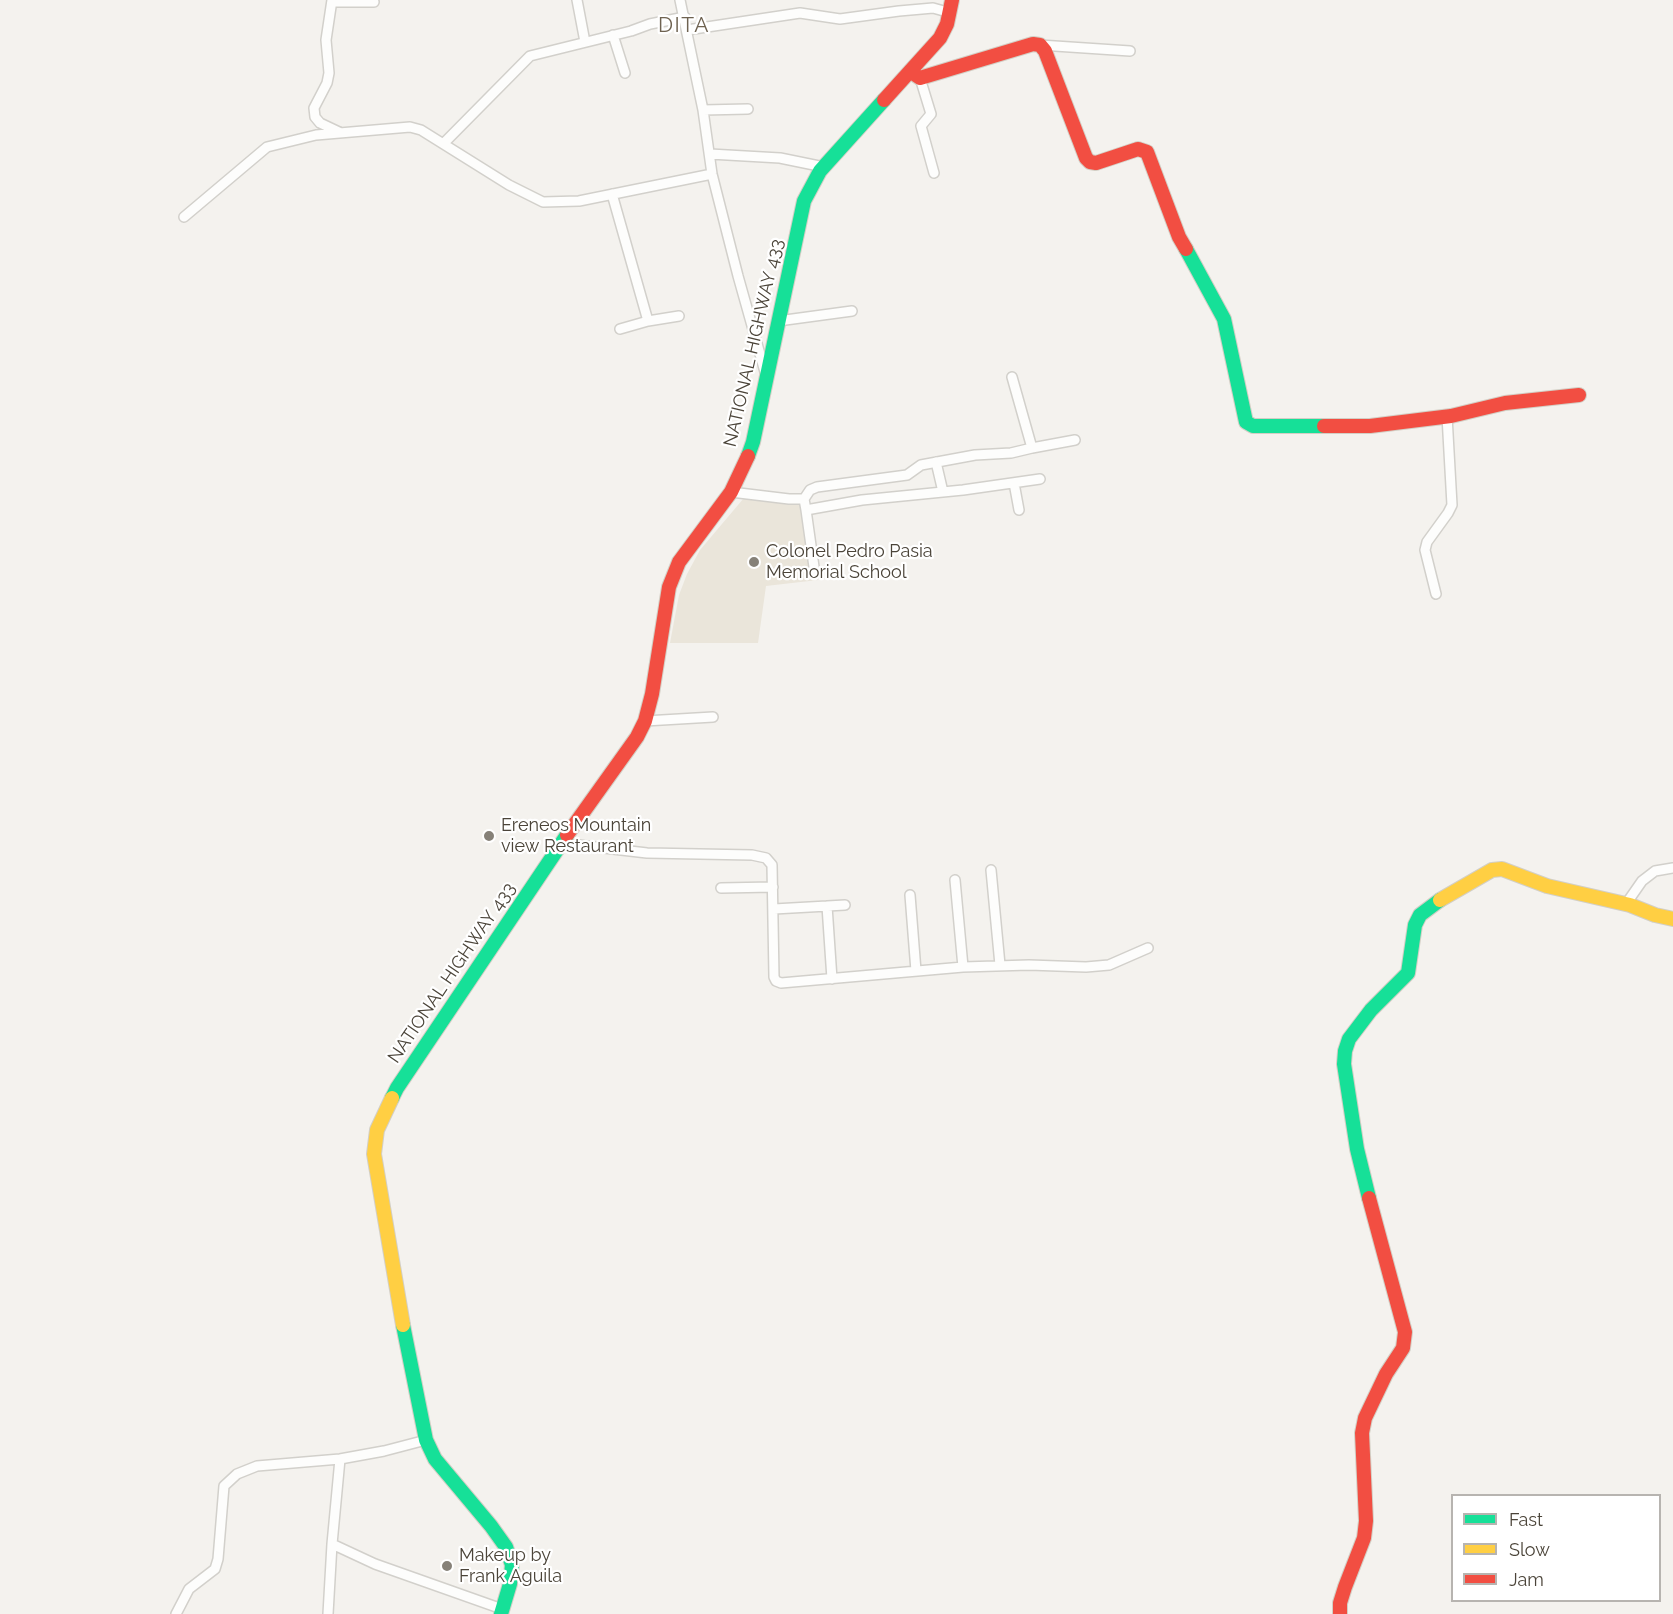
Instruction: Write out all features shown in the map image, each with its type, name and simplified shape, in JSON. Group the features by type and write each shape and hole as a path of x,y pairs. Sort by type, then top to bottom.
{"street":[{"path":"577,0 585,42"},
{"path":"680,0 703,110 712,174 767,379"},
{"path":"344,134 320,123 315,117 314,108 327,83 329,73 326,40 333,1 374,2"},
{"path":"687,30 800,13 840,19 951,7"},
{"name":"NATIONAL HIGHWAY 433","path":"502,1612 510,1584 512,1565 506,1547 435,1459 426,1440 396,1290 377,1179 374,1154 377,1130 397,1088 561,843 629,750 645,721 652,694 669,587 679,562 731,492 742,472 753,442 804,201 824,167 916,75 948,24 951,7"},
{"path":"444,143 530,56 685,17"},
{"path":"614,35 625,73"},
{"path":"934,172 921,126 931,114 916,75 1033,44 1130,51"},
{"path":"1040,45 1045,51 1086,158 1096,163 1138,149 1147,152 1179,237 1224,319 1248,424 1253,426 1370,426 1447,416 1528,400 1579,395"},
{"path":"703,110 748,109"},
{"path":"184,217 267,147 316,135 410,127 422,130 509,185 543,202 579,201 712,174"},
{"path":"710,154 780,158 824,167"},
{"path":"612,194 648,321"},
{"path":"777,321 852,311"},
{"path":"620,330 648,321 679,316"},
{"path":"1011,377 1032,447"},
{"path":"1436,594 1425,550 1427,542 1452,505 1447,416"},
{"path":"815,574 804,499 810,490 816,487 907,475 921,465 936,462 975,455 1011,453 1075,440"},
{"path":"936,462 943,492"},
{"path":"806,510 862,500 1040,479"},
{"path":"1014,483 1019,510"},
{"path":"731,492 804,499"},
{"path":"645,721 713,717"},
{"path":"561,843 647,853 752,855 766,858 772,865 774,968 776,981 781,983 1000,965 1086,968 1109,964 1148,948"},
{"path":"1626,904 1642,880 1655,871 1673,868"},
{"path":"1340,1614 1343,1595 1364,1538 1366,1521 1362,1433 1365,1418 1386,1374 1403,1348 1405,1332 1357,1149 1344,1064 1349,1039 1371,1010 1408,973 1415,925 1420,915 1446,895 1492,870 1502,869 1547,886 1626,904 1673,919"},
{"path":"991,870 1000,965"},
{"path":"955,880 963,967"},
{"path":"721,888 773,887"},
{"path":"910,895 916,971"},
{"path":"774,909 845,905"},
{"path":"827,906 832,979"},
{"path":"176,1614 189,1589 215,1569 218,1560 224,1485 237,1474 257,1466 340,1459 426,1440"},
{"path":"328,1614 340,1459"},
{"path":"332,1544 375,1564 502,1612"}],"shaded area":[{"name":"Colonel Pedro Pasia Memorial School","path":"758,490 797,495 805,499 818,580 766,586 758,643 670,643 679,595 700,550 749,492"}],"traffic: fast":[{"path":"748,456 753,442 804,201 820,171 884,100"},
{"path":"1186,249 1224,319 1246,422 1253,426 1324,426"},
{"path":"392,1098 567,835"},
{"path":"1369,1198 1357,1149 1344,1064 1345,1051 1349,1039 1371,1010 1408,973 1415,925 1420,915 1440,900"},
{"path":"403,1325 426,1440 435,1459 506,1547 512,1565 510,1584 501,1614"}],"traffic: slow":[{"path":"1440,900 1492,870 1502,869 1547,886 1630,905 1673,919"},
{"path":"392,1098 377,1130 374,1154 403,1325"}],"traffic: jam":[{"path":"884,100 940,38 947,24 952,0"},
{"path":"911,72 920,78 1033,44 1040,45 1045,51 1086,158 1096,163 1138,149 1147,152 1179,237 1186,249"},
{"path":"1324,426 1370,426 1451,416 1505,403 1579,395"},
{"path":"567,835 637,737 645,721 652,694 669,587 679,562 731,492 748,456"},
{"path":"1340,1614 1340,1603 1345,1587 1364,1538 1366,1521 1362,1433 1365,1418 1386,1374 1403,1348 1405,1332 1369,1198"}],"place":[{"name":"Colonel Pedro Pasia Memorial School","path":"754,562"},
{"name":"Ereneos Mountain view Restaurant","path":"489,836"},
{"name":"Makeup by Frank Aguila","path":"447,1566"}],"district":[{"name":"DITA","path":"684,26"}]}
